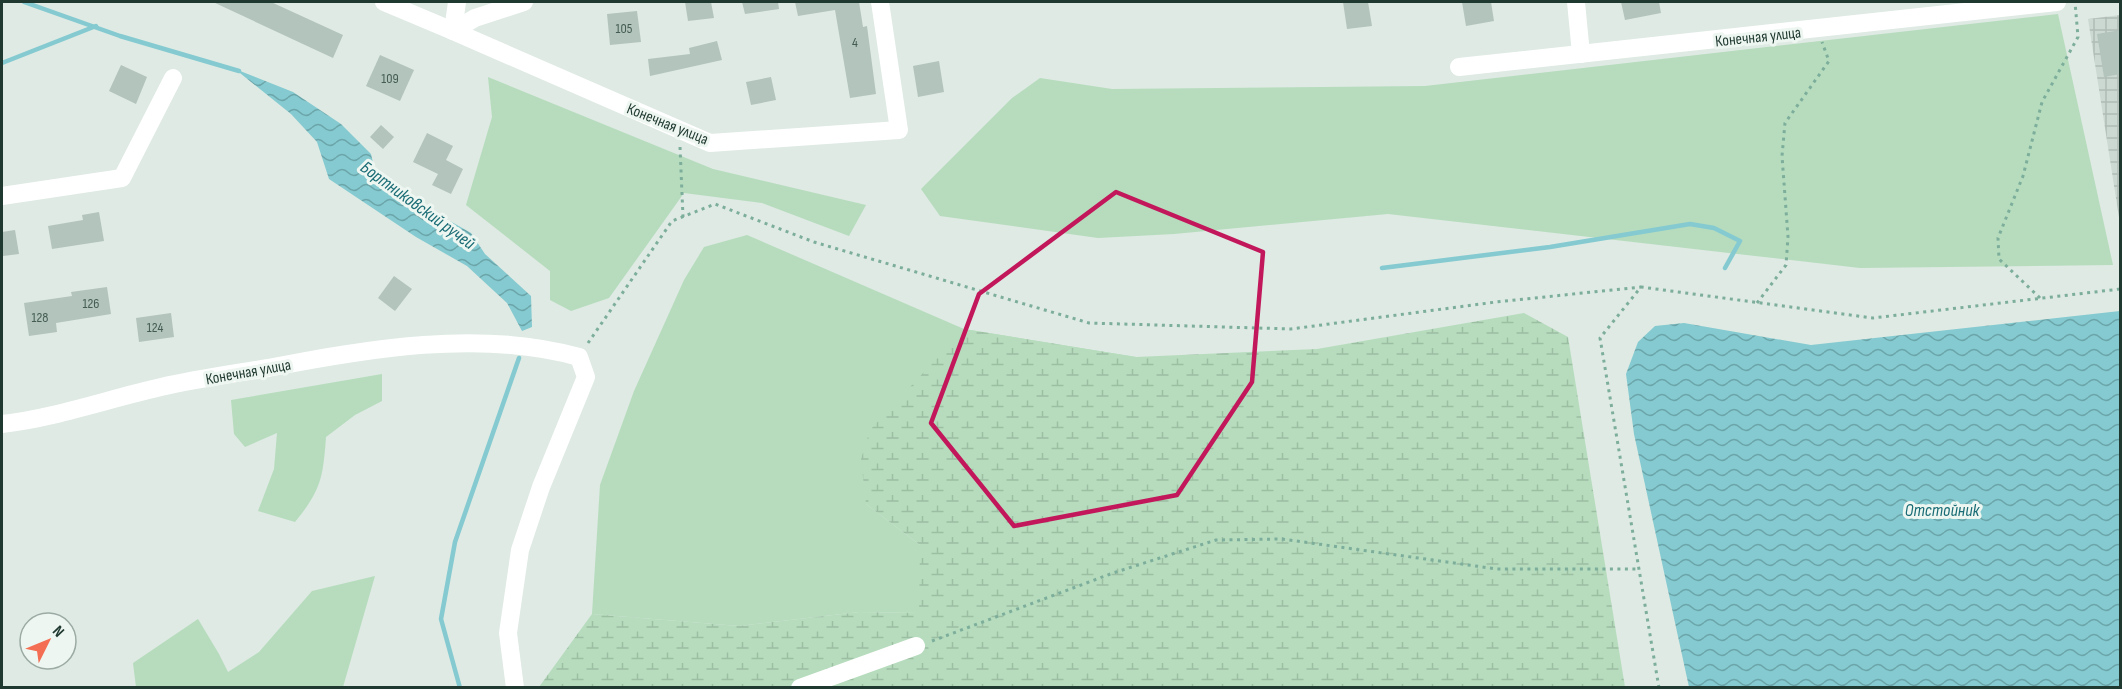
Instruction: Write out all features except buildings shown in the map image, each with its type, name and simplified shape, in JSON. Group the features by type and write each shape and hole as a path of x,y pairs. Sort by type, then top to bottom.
{"street":[{"name":"Конечная улица","path":"384,2 710,143 899,130 880,2"},
{"path":"453,31 457,2"},
{"path":"453,31 475,18 524,2"},
{"path":"1576,2 1581,54"},
{"name":"Конечная улица","path":"1459,67 2055,2"},
{"path":"2,196 122,178 173,78"},
{"name":"Конечная улица","path":"2,424 163,387 325,357 450,343 498,343 552,350 579,357"},
{"path":"515,687 508,633 520,550 541,487 586,376 579,357"},
{"path":"800,687 916,646"}],"path":[{"path":"2040,298 1999,259 1998,238 2023,176 2042,102 2078,37 2075,2"},
{"path":"1757,303 1786,265 1788,237 1782,156 1785,123 1828,61 1817,29"},
{"path":"680,147 683,217"},
{"path":"579,357 672,221 715,204 813,242 1089,323 1291,329 1496,302 1641,287 1873,318 2121,289"},
{"path":"1641,287 1600,338 1659,687"},
{"path":"916,646 1113,573 1216,540 1282,539 1497,569 1639,569"}],"highlighted area":[{"path":"1116,192 1263,252 1252,382 1177,495 1014,526 931,423 979,294"}],"shaded area":[{"path":"2120,15 2120,224 2088,19"}],"green space":[{"path":"2058,14 2113,265 1860,268 1388,214 1174,234 1098,238 940,216 921,189 1012,98 1040,78 1112,89 1425,86"},
{"path":"488,77 713,169 866,205 849,236 762,203 684,193 609,298 571,311 550,300 550,271 466,205 492,117"},
{"path":"747,235 964,329 1136,357 866,504 920,545 966,606 919,613 859,612 739,626 592,614 600,485 634,391 684,280 704,247"},
{"path":"1524,313 1568,337 1625,687 539,687 592,614 739,626 859,612 919,613 920,545 866,504 861,459 870,430 964,329 1136,357 1317,349"},
{"path":"382,374 382,401 355,415 326,437 324,463 319,483 295,522 258,511 274,469 277,433 245,447 234,434 231,400"},
{"path":"375,576 343,687 136,687 133,663 198,619 228,672 259,652 312,591"}],"water":[{"path":"235,69 293,92 341,124 371,154 377,180 435,225 450,221 471,233 485,254 531,296 532,327 522,331 507,303 467,266 416,237 329,179 317,142 291,114"},
{"name":"Отстойник","path":"2120,311 2120,687 1689,687 1634,434 1626,374 1638,342 1655,326 1684,323 1811,345"}],"waterway":[{"name":"Бортниковский ручей","path":"24,2 120,36 239,71"},
{"path":"2,63 96,26"},
{"path":"1382,268 1550,247 1690,224 1714,228 1740,241 1725,268"},
{"name":"Бортниковский ручей","path":"460,688 441,619 455,542 519,358"}]}
